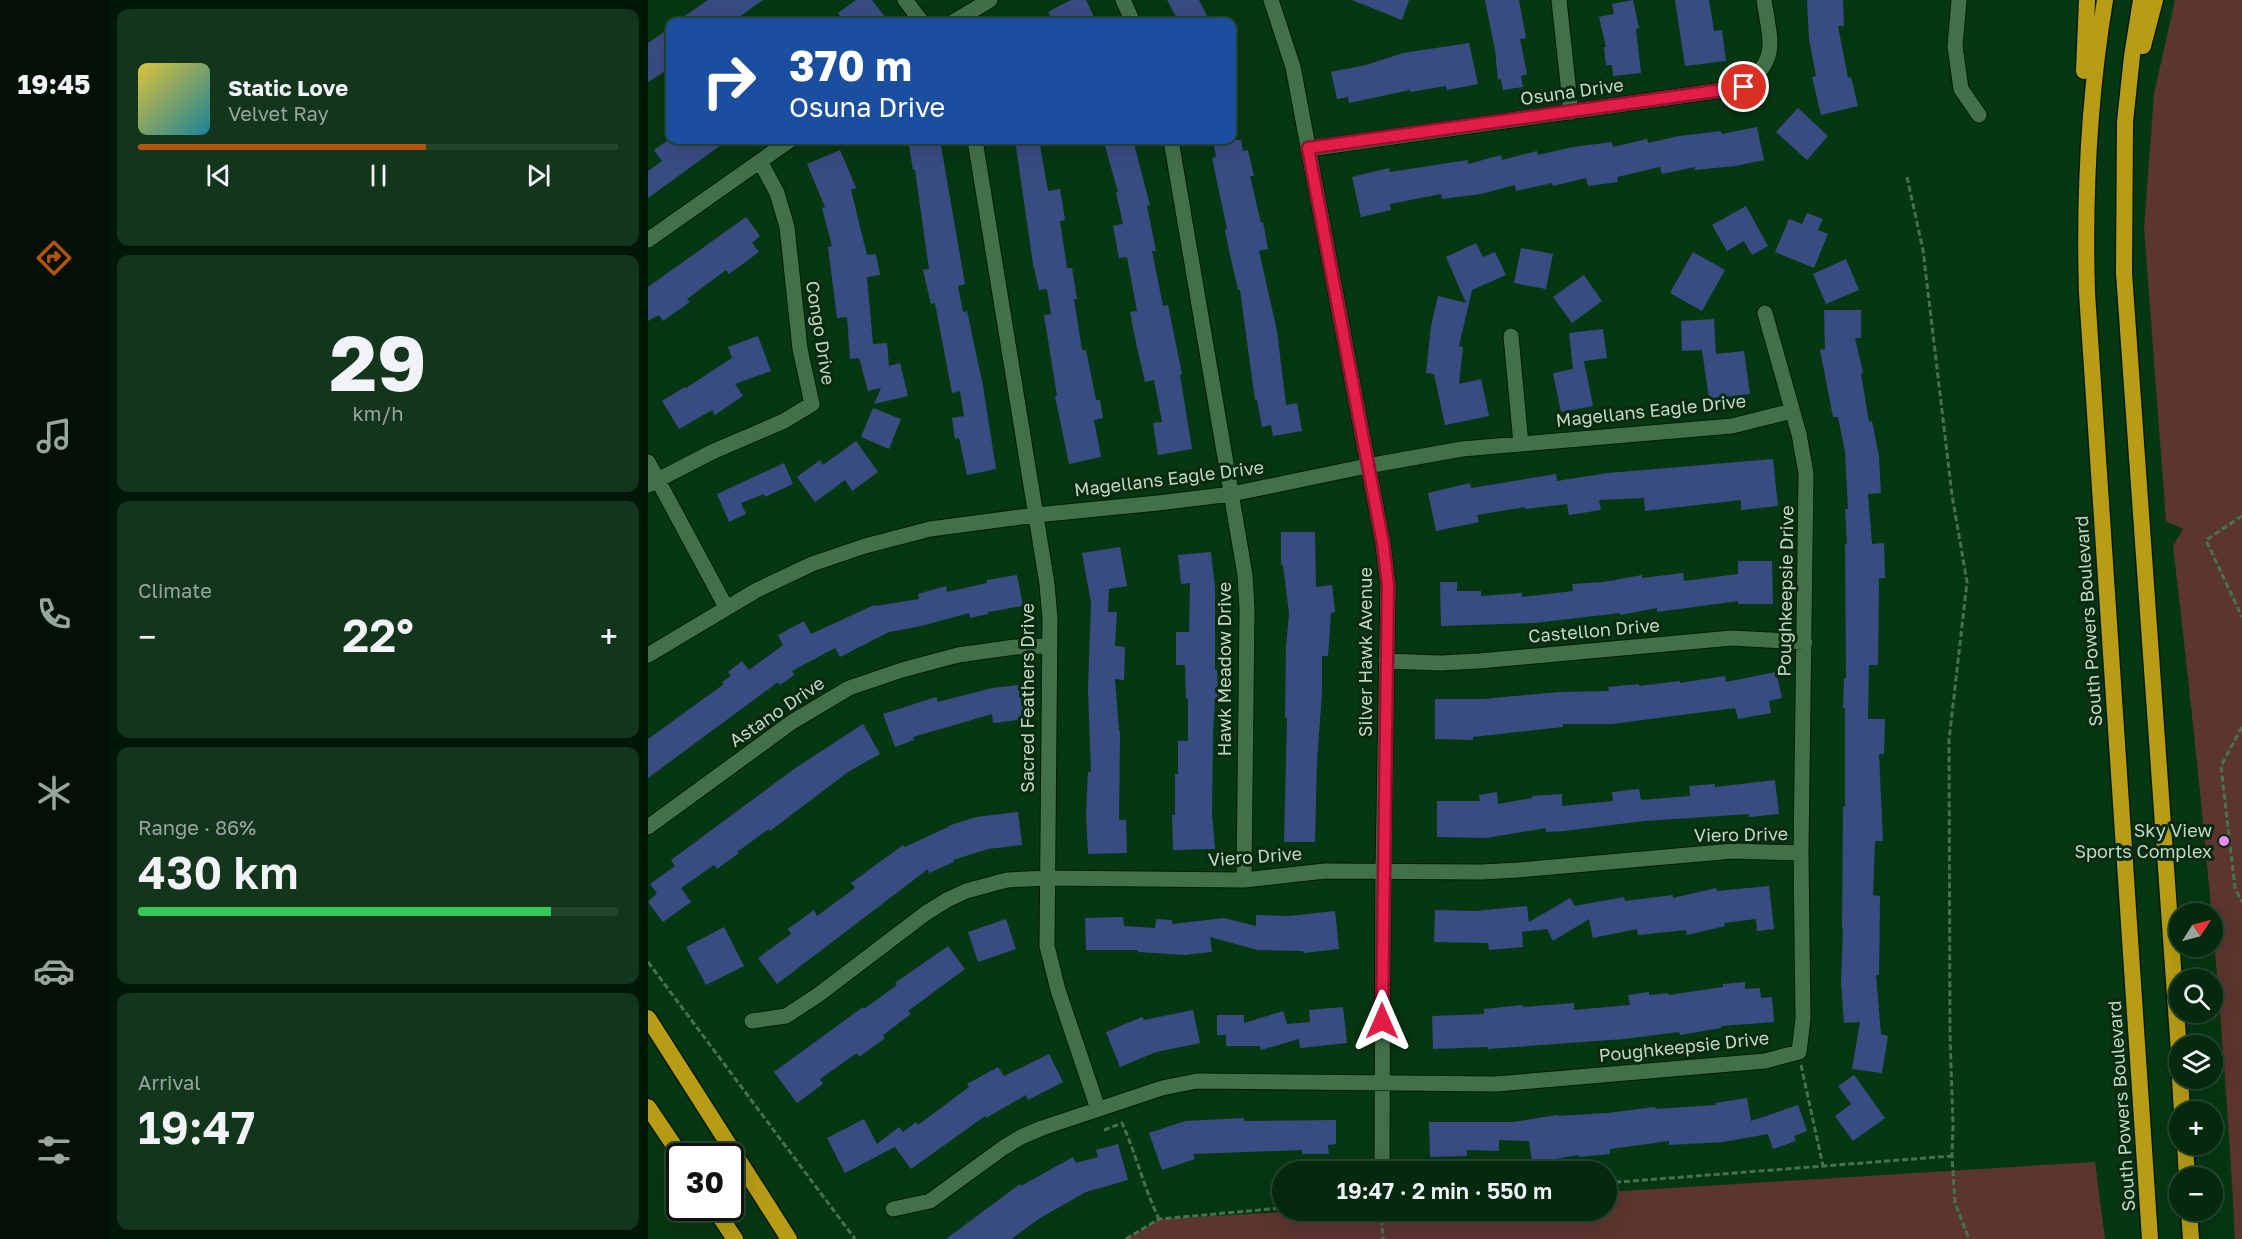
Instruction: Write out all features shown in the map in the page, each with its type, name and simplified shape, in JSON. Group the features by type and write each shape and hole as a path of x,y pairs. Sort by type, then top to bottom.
{"highway":[{"path":"2086,187 2084,88 2087,0"},
{"name":"South Powers Boulevard","path":"2104,0 2095,62 2086,187 2087,293 2150,1239"},
{"path":"2141,0 2125,122 2124,273 2178,1035"},
{"path":"2125,122 2156,0"},
{"path":"648,1018 789,1239"},
{"path":"648,1107 672,1143"},
{"path":"723,1221 735,1239"},
{"path":"2190,1221 2191,1239"}],"street":[{"path":"905,0 919,18"},
{"path":"960,18 990,0"},
{"path":"1122,0 1131,18"},
{"name":"Silver Hawk Avenue","path":"1271,0 1293,67 1387,574 1382,1161"},
{"path":"1559,0 1571,112"},
{"name":"Osuna Drive","path":"1308,148 1744,87 1760,74 1771,49 1764,0"},
{"path":"1959,0 1955,46 1961,89 1979,115"},
{"path":"648,240 784,144"},
{"name":"Sacred Feathers Drive","path":"976,144 1047,584 1050,645 1046,928 1050,964 1098,1110"},
{"name":"Hawk Meadow Drive","path":"1172,144 1245,575 1247,610 1244,880"},
{"name":"Congo Drive","path":"653,483 712,452 784,421 812,404 800,349 787,227 777,193 760,161"},
{"name":"Poughkeepsie Drive","path":"893,1209 930,1201 1021,1137 1162,1088 1197,1081 1496,1084 1765,1061 1799,1052 1803,1019 1801,853 1806,473 1799,434 1766,313"},
{"path":"1511,336 1521,444"},
{"name":"Magellans Eagle Drive","path":"648,656 726,607 812,564 865,546 930,529 1232,494 1462,449 1732,426 1792,411"},
{"path":"648,462 653,483 726,607"},
{"name":"Castellon Drive","path":"1386,661 1440,663 1479,661 1732,638 1805,642"},
{"name":"Astano Drive","path":"648,827 801,716 849,688 902,670 958,655 1050,645"},
{"name":"Viero Drive","path":"752,1021 786,1016 818,995 909,925 947,900 966,891 1007,880 1046,878 1244,880 1325,871 1518,870 1733,851 1801,853"}],"path":[{"path":"1907,177 1923,250 1952,495 1967,582 1949,740 1952,1156 1955,1203 1969,1239"},
{"path":"2242,516 2206,540 2242,616"},
{"path":"2242,727 2221,766 2235,888 2242,902"},
{"path":"648,962 855,1239"},
{"path":"1799,1052 1804,1088 1822,1166"},
{"path":"1104,1130 1122,1123 1136,1154 1142,1178 1159,1219"},
{"path":"1617,1182 1952,1156"},
{"path":"1126,1239 1159,1219 1272,1209"},
{"path":"1382,1221 1383,1239"}],"shaded area":[{"path":"2175,0 2242,0 2242,1239 2235,1239 2221,1023 2223,1023 2223,969 2216,969 2215,957 2223,957 2223,903 2211,903 2173,546 2183,529 2166,521 2144,228 2154,94"},
{"path":"2095,1162 2105,1239 1126,1239 1159,1219 1272,1213 1272,1221 1617,1221 1617,1191"}],"building":[{"path":"708,0 763,0 738,18 682,18"},
{"path":"856,0 872,0 886,18 841,18 838,13"},
{"path":"1071,0 1086,0 1094,17 1052,18 1048,12"},
{"path":"1167,0 1199,0 1208,18 1177,18"},
{"path":"1352,0 1409,0 1402,20"},
{"path":"1485,0 1519,0 1526,38 1520,39 1527,74 1521,76 1523,87 1503,90 1501,79 1498,80 1495,50"},
{"path":"1633,0 1639,28 1636,29 1641,73 1613,76 1612,65 1606,65 1604,47 1606,47 1599,17 1614,14 1612,4"},
{"path":"1675,0 1709,0 1714,31 1722,30 1726,61 1685,66"},
{"path":"1807,0 1843,0 1844,26 1838,26 1848,78 1851,77 1858,106 1821,115 1812,77 1816,76 1809,39"},
{"path":"664,32 666,35 666,71 648,82 648,43"},
{"path":"1469,43 1478,84 1447,90 1446,86 1410,92 1410,90 1349,103 1348,97 1337,99 1331,72 1366,65 1403,53"},
{"path":"1798,108 1828,136 1807,160 1776,132"},
{"path":"1757,127 1764,160 1735,166 1695,170 1695,167 1662,174 1660,167 1617,177 1618,182 1588,186 1586,178 1553,186 1552,183 1516,191 1515,185 1481,194 1442,199 1441,194 1390,204 1391,210 1361,217 1352,177 1389,168 1390,172 1468,160 1468,164 1501,155 1502,160 1537,151 1538,155 1573,147 1612,142 1613,147 1647,139 1648,143 1679,136 1721,131 1722,134"},
{"path":"1236,140 1241,140 1243,151 1248,150 1254,176 1250,176 1268,249 1259,251 1277,331 1286,405 1297,403 1302,431 1273,436 1271,425 1262,427 1257,400 1255,400 1240,290 1238,290 1228,246 1225,229 1227,229 1212,158 1216,157 1214,144 1236,144"},
{"path":"666,141 666,144 722,144 648,198 648,171 662,161 654,150"},
{"path":"909,144 941,144 965,284 958,286 963,312 967,311 983,386 996,469 967,475 959,438 955,439 952,418 964,416 960,391 952,393 935,303 931,304 923,270 929,269 915,170 913,170"},
{"path":"1016,144 1040,144 1048,191 1060,189 1065,220 1060,221 1067,268 1072,268 1082,350 1086,350 1096,400 1100,400 1103,418 1094,420 1101,457 1069,464 1055,396 1057,396 1044,315 1051,314 1047,289 1039,290 1033,264"},
{"path":"1134,144 1150,205 1147,206 1156,251 1152,251 1163,306 1168,305 1182,374 1180,375 1192,449 1158,455 1153,423 1162,422 1154,380 1145,382 1136,343 1130,312 1137,311 1127,257 1119,258 1113,226 1123,224 1116,193 1118,192 1105,146"},
{"path":"840,150 856,188 851,190 867,255 876,254 880,275 867,277 873,344 887,343 889,366 900,363 908,396 874,404 881,388 868,391 859,358 850,359 847,317 837,318 828,247 832,246 822,208 825,207 807,164"},
{"path":"1746,206 1768,246 1752,255 1744,241 1727,251 1712,225"},
{"path":"1807,213 1823,219 1818,230 1828,234 1814,268 1775,252 1789,219 1802,224"},
{"path":"746,217 760,236 752,243 759,252 729,274 726,270 687,299 690,302 663,321 659,315 648,321 648,287"},
{"path":"1476,243 1483,257 1495,252 1506,275 1472,290 1459,346 1463,347 1459,384 1481,379 1489,416 1445,425 1434,374 1426,373 1431,326 1438,296 1466,303 1446,257"},
{"path":"1521,248 1553,254 1546,289 1514,283"},
{"path":"1693,252 1725,270 1702,311 1670,293"},
{"path":"1846,259 1859,290 1826,304 1813,274"},
{"path":"1584,275 1602,301 1572,323 1553,297"},
{"path":"1824,310 1861,310 1861,338 1855,338 1863,373 1861,374 1869,422 1872,421 1879,456 1881,493 1868,494 1872,544 1884,543 1885,578 1879,578 1878,665 1869,665 1868,719 1885,719 1884,754 1879,754 1883,841 1875,841 1873,895 1880,896 1879,975 1876,975 1881,1034 1888,1036 1882,1073 1852,1069 1860,1022 1844,1023 1841,983 1843,807 1845,806 1845,708 1843,708 1844,678 1846,678 1845,509 1848,509 1845,452 1838,417 1833,417 1820,350 1825,349"},
{"path":"1714,319 1716,354 1744,351 1750,394 1709,399 1702,350 1682,351 1681,321"},
{"path":"1603,329 1607,358 1584,361 1593,406 1561,412 1553,373 1573,369 1569,333"},
{"path":"758,336 771,371 735,384 743,396 715,415 712,410 679,429 662,401 732,358 728,347"},
{"path":"873,408 901,419 889,449 861,437"},
{"path":"856,441 878,472 852,491 845,480 815,502 797,477 820,460 823,465"},
{"path":"1773,459 1778,506 1741,510 1741,500 1645,511 1644,498 1599,500 1601,510 1569,515 1567,504 1525,509 1525,507 1477,515 1479,522 1436,531 1428,493 1470,483 1471,488 1556,474 1557,481 1608,473"},
{"path":"784,463 793,484 765,497 764,494 741,503 746,514 729,522 717,494"},
{"path":"1281,532 1315,532 1316,587 1332,585 1335,612 1331,613 1328,656 1322,656 1315,842 1284,842 1286,647 1289,613 1283,565 1281,565"},
{"path":"1120,547 1127,586 1109,589 1108,612 1117,612 1115,646 1125,647 1124,680 1115,679 1120,731 1119,820 1126,820 1127,853 1088,854 1086,813 1088,772 1091,772 1088,690 1091,603 1082,553"},
{"path":"1211,552 1215,588 1215,670 1217,670 1218,699 1215,699 1213,735 1212,814 1215,849 1173,850 1172,815 1175,815 1178,741 1188,741 1185,665 1176,665 1176,632 1189,632 1190,583 1181,584 1178,555"},
{"path":"1738,561 1772,561 1773,604 1738,604 1738,601 1657,612 1657,608 1620,615 1620,613 1534,623 1441,626 1440,582 1457,582 1457,591 1481,591 1481,596 1522,593 1522,597 1573,591 1572,584 1604,582 1642,575 1642,578 1683,573 1684,581 1738,574"},
{"path":"1017,575 1023,606 988,612 988,614 970,618 969,613 889,632 840,657 835,648 792,671 794,675 780,685 778,682 648,778 648,739 724,684 722,682 731,676 728,672 742,661 749,670 783,645 778,635 804,621 811,634 874,605 919,599 918,594 946,586 947,592 987,583 987,580"},
{"path":"1776,672 1782,698 1769,701 1771,713 1738,719 1735,708 1612,724 1563,724 1563,727 1473,737 1473,740 1435,739 1435,699 1483,699 1559,692 1609,691 1608,687 1680,681 1680,683 1725,676 1726,682"},
{"path":"1021,685 1025,719 993,723 992,714 913,737 914,740 895,747 883,714 936,697 938,702 992,688"},
{"path":"863,724 880,754 848,772 717,869 714,865 681,888 691,902 663,922 648,902 657,893 650,884 675,866 671,860 797,767"},
{"path":"1775,780 1779,814 1644,821 1564,831 1546,832 1546,828 1486,838 1437,837 1437,801 1480,801 1479,795 1497,792 1498,804 1532,798 1532,796 1562,794 1562,806 1613,801 1612,792 1639,789 1641,800 1690,796 1689,786 1715,784 1715,787"},
{"path":"1018,812 1022,845 988,849 953,860 954,862 929,873 928,869 777,984 758,958 791,934 788,929 814,910 817,916 855,888 851,883 903,845 905,847 948,826 976,817"},
{"path":"1769,886 1774,929 1757,931 1756,919 1724,923 1725,926 1687,935 1686,930 1638,935 1637,929 1593,938 1589,919 1553,941 1547,929 1522,932 1523,947 1489,950 1488,943 1434,942 1435,910 1476,911 1527,906 1529,922 1570,898 1575,906 1624,897 1625,901 1673,895 1673,898 1716,888 1717,891"},
{"path":"1335,911 1339,949 1304,953 1303,951 1258,950 1210,937 1212,952 1184,955 1138,952 1138,950 1086,950 1085,918 1123,917 1124,926 1155,928 1156,919 1172,920 1172,924 1224,918 1256,926 1256,915 1289,916"},
{"path":"1006,919 1016,949 978,962 968,932"},
{"path":"724,927 744,966 706,985 686,947"},
{"path":"948,946 965,969 908,1011 911,1014 883,1035 885,1038 859,1057 857,1053 820,1079 823,1084 797,1103 774,1072"},
{"path":"1745,982 1745,989 1760,988 1761,998 1772,997 1774,1022 1721,1026 1721,1028 1680,1035 1679,1032 1624,1039 1488,1049 1488,1047 1433,1049 1432,1016 1484,1014 1484,1009 1523,1005 1523,1007 1574,1003 1574,1010 1630,1005 1628,995 1649,992 1649,995 1668,993 1669,995"},
{"path":"1343,1007 1347,1043 1300,1048 1299,1039 1261,1050 1260,1046 1226,1046 1226,1035 1217,1035 1217,1015 1244,1015 1244,1023 1283,1011 1287,1024 1310,1022 1309,1010"},
{"path":"1193,1010 1200,1043 1156,1052 1120,1067 1106,1032 1142,1017 1144,1020"},
{"path":"1049,1054 1063,1082 1028,1100 1026,1095 986,1118 985,1116 911,1169 895,1147 845,1173 827,1138 864,1119 877,1144 899,1127 903,1132 916,1122 918,1125 969,1087 967,1084 998,1067 1004,1076"},
{"path":"1854,1075 1885,1118 1853,1141 1835,1116 1851,1104 1838,1086"},
{"path":"1747,1098 1751,1121 1798,1105 1807,1131 1794,1136 1796,1141 1773,1149 1768,1134 1723,1142 1669,1145 1669,1141 1610,1149 1610,1154 1532,1161 1529,1141 1499,1140 1499,1151 1467,1150 1467,1156 1430,1157 1429,1122 1513,1122 1557,1115 1607,1113 1655,1107 1656,1109 1716,1105 1715,1103"},
{"path":"1244,1118 1245,1121 1336,1120 1336,1144 1328,1145 1329,1154 1302,1154 1302,1150 1193,1154 1195,1159 1162,1170 1149,1133 1185,1121"},
{"path":"1118,1144 1128,1180 1086,1192 1040,1218 1011,1239 946,1239 1020,1184 1021,1186 1073,1157 1076,1163 1098,1157 1096,1150"}],"place":[{"name":"Sky View Sports Complex","path":"2224,841"}],"route":[{"path":"1382,1021 1388,585 1383,544 1366,466 1308,148 1744,87"}]}
